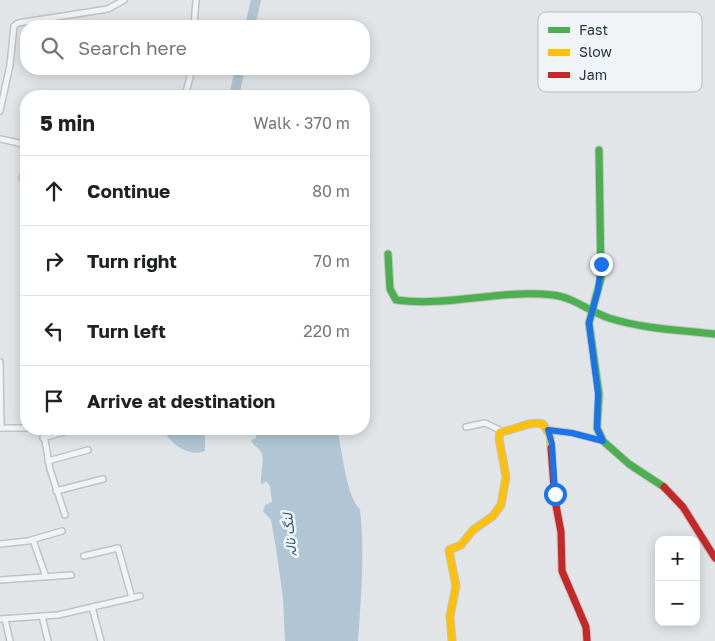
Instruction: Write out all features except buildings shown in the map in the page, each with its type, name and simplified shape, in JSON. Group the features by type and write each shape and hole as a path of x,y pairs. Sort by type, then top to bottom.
{"street":[{"path":"37,20 108,9 124,0"},
{"path":"194,20 196,0"},
{"path":"0,111 10,65 10,45 14,26 20,23"},
{"path":"187,90 190,75"},
{"path":"0,139 20,143"},
{"path":"598,150 600,278 591,310 589,330 598,394 597,428 603,441"},
{"path":"388,254 390,289 396,300 433,304 471,301 492,296 552,295 569,298 608,318 636,324 715,334"},
{"path":"0,362 1,428 20,428"},
{"path":"466,427 485,423 502,431 513,431 536,422 543,424 548,430 552,444 555,500 561,532 562,571 586,627 587,641"},
{"path":"548,430 572,433 603,441 611,446 629,464 662,485 683,507 690,521 715,558"},
{"path":"452,641 450,616 456,586 449,550 452,546 461,545 474,529 487,521 496,512 503,499 506,472 499,438 502,431"},
{"path":"53,435 43,438 56,491 64,514"},
{"path":"48,461 88,450"},
{"path":"56,491 103,479"},
{"path":"0,544 33,540 62,532"},
{"path":"33,540 46,577"},
{"path":"84,556 118,548 132,598"},
{"path":"0,580 71,574"},
{"path":"10,641 2,619 58,615 140,596"},
{"path":"92,607 101,641"},
{"path":"42,616 48,641"}],"water":[{"path":"167,435 205,435 205,451 199,453 186,451"},
{"path":"256,435 338,435 351,494 360,509 362,559 358,641 285,641 283,598 276,548 271,520 263,511 265,505 272,502 270,486 266,481 261,485 262,455 251,440 256,438"}],"waterway":[{"name":"لنگ نالہ","path":"251,20 256,0"},
{"name":"لنگ نالہ","path":"235,90 239,75"}],"traffic: fast":[{"path":"599,150 601,278 589,323 599,394 597,428 603,441 629,464 664,487"},
{"path":"388,254 390,289 396,300 416,302 514,294 553,295 568,299 622,322 662,329 715,334"}],"traffic: slow":[{"path":"452,641 450,616 456,586 449,550 461,545 473,530 493,516 501,505 506,477 499,438 500,432 533,423 543,424 550,435 551,448"}],"traffic: jam":[{"path":"551,448 555,500 561,532 562,571 586,627 587,641"},
{"path":"664,487 683,507 715,558"}],"route":[{"path":"555,494 551,453 552,444 548,430 572,433 596,441 603,441 597,428 598,394 589,330 589,318 598,290 601,264"}]}
